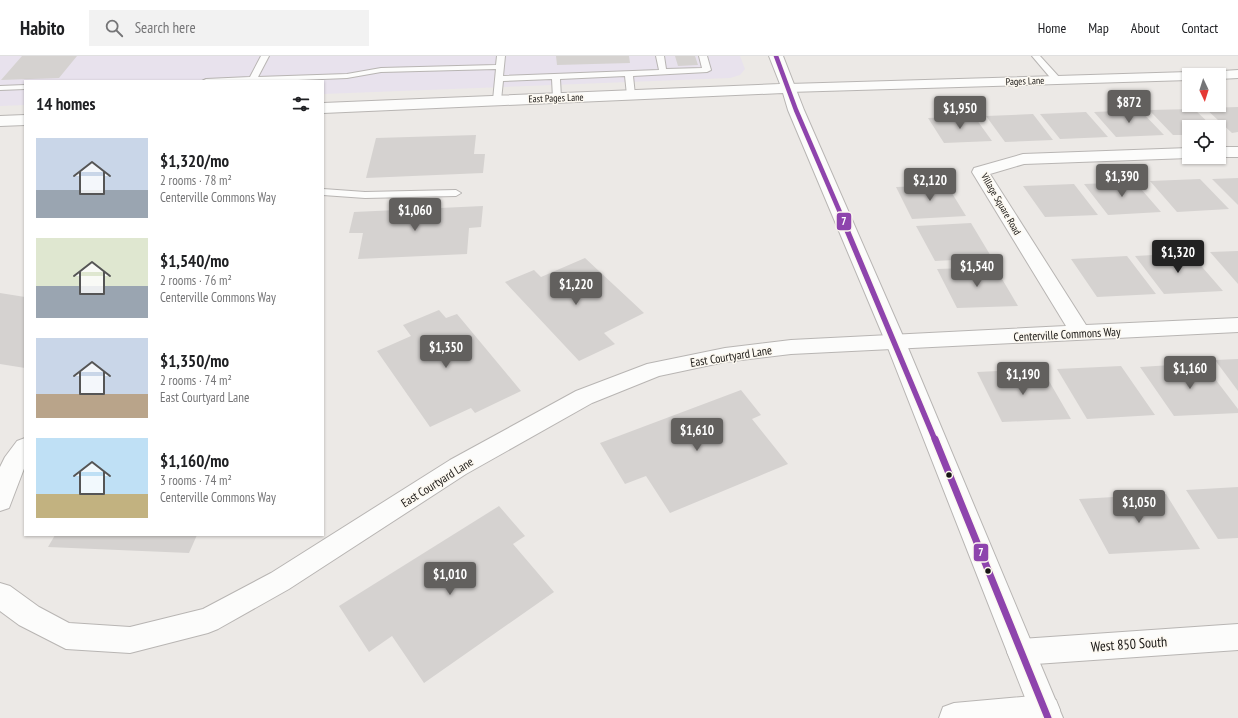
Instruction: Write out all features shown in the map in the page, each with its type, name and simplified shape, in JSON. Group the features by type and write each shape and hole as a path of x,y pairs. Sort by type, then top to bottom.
{"street":[{"path":"776,56 796,110 896,343 1047,714 954,718"},
{"path":"1226,74 1238,74"},
{"name":"Pages Lane","path":"789,88 1182,76"},
{"name":"East Pages Lane","path":"324,108 789,88"},
{"path":"0,121 24,120"},
{"path":"1226,152 1238,152"},
{"name":"Village Square Road","path":"1080,333 980,172 1023,159 1182,154"},
{"name":"Centerville Commons Way","path":"896,343 1238,325"},
{"name":"East Courtyard Lane","path":"0,595 28,616 66,636 130,640 208,620 280,581 458,467 584,397 655,369 725,355 791,348 896,343"},
{"path":"0,501 13,464 24,449"},
{"name":"West 850 South","path":"1021,652 1238,636"}],"lane":[{"path":"252,80 265,56"},
{"path":"498,100 501,56"},
{"path":"660,56 663,72"},
{"path":"499,79 707,70 703,56"},
{"path":"1036,56 1057,80"},
{"path":"252,80 347,76 381,70 500,67"},
{"path":"629,73 631,95"},
{"path":"556,77 557,98"},
{"path":"0,88 24,87"},
{"path":"324,192 365,195 456,193"}],"shaded area":[{"path":"0,56 740,56 745,69 740,75 730,78 324,94 324,80 24,80 24,105 0,106"}],"building":[{"path":"22,56 77,56 59,78 1,80"},
{"path":"556,56 629,56 630,63 557,65"},
{"path":"675,56 695,56 698,65 678,66"},
{"path":"1226,107 1238,107 1238,132 1232,133 1226,127 1226,120 1218,120 1209,112 1226,112"},
{"path":"1182,109 1182,112 1197,112 1206,120 1182,120 1182,135 1173,135 1149,110"},
{"path":"1140,110 1164,135 1116,137 1094,112"},
{"path":"1086,112 1108,137 1060,139 1040,114"},
{"path":"1033,114 1053,140 1005,142 986,116"},
{"path":"974,116 992,141 944,143 928,118"},
{"path":"476,135 474,154 485,154 483,173 366,178 376,138"},
{"path":"1238,178 1238,205 1212,179"},
{"path":"1200,179 1229,209 1177,212 1150,181"},
{"path":"1135,182 1161,212 1108,215 1084,184"},
{"path":"1074,184 1098,215 1045,217 1023,186"},
{"path":"947,185 966,216 912,219 896,187"},
{"path":"483,206 481,227 469,228 467,254 358,259 363,233 349,233 354,212"},
{"path":"971,223 992,258 935,261 916,226"},
{"path":"1238,251 1238,284 1210,252"},
{"path":"1190,253 1223,291 1164,294 1135,256"},
{"path":"1127,256 1156,294 1097,297 1071,259"},
{"path":"585,258 644,313 604,333 615,344 579,361 505,282 534,270 541,277"},
{"path":"995,267 1018,306 957,308 937,269"},
{"path":"0,293 24,297 24,368 0,364"},
{"path":"439,310 446,318 457,314 521,391 475,413 471,408 430,427 377,351 411,336 403,325"},
{"path":"1238,359 1238,391 1215,360"},
{"path":"1203,363 1238,409 1238,413 1174,416 1140,367"},
{"path":"1121,366 1155,415 1087,419 1057,369"},
{"path":"1042,369 1071,419 1002,422 977,372"},
{"path":"741,390 761,415 752,419 788,464 670,513 646,476 625,484 600,443"},
{"path":"1238,487 1238,538 1218,539 1186,490"},
{"path":"1166,494 1200,549 1109,554 1079,499"},
{"path":"499,506 525,536 513,544 554,592 424,683 392,636 369,652 339,606"},
{"path":"54,536 197,536 189,553 48,547"}],"transit line":[{"name":"7","path":"776,56 796,110 896,343 1048,718"}]}
